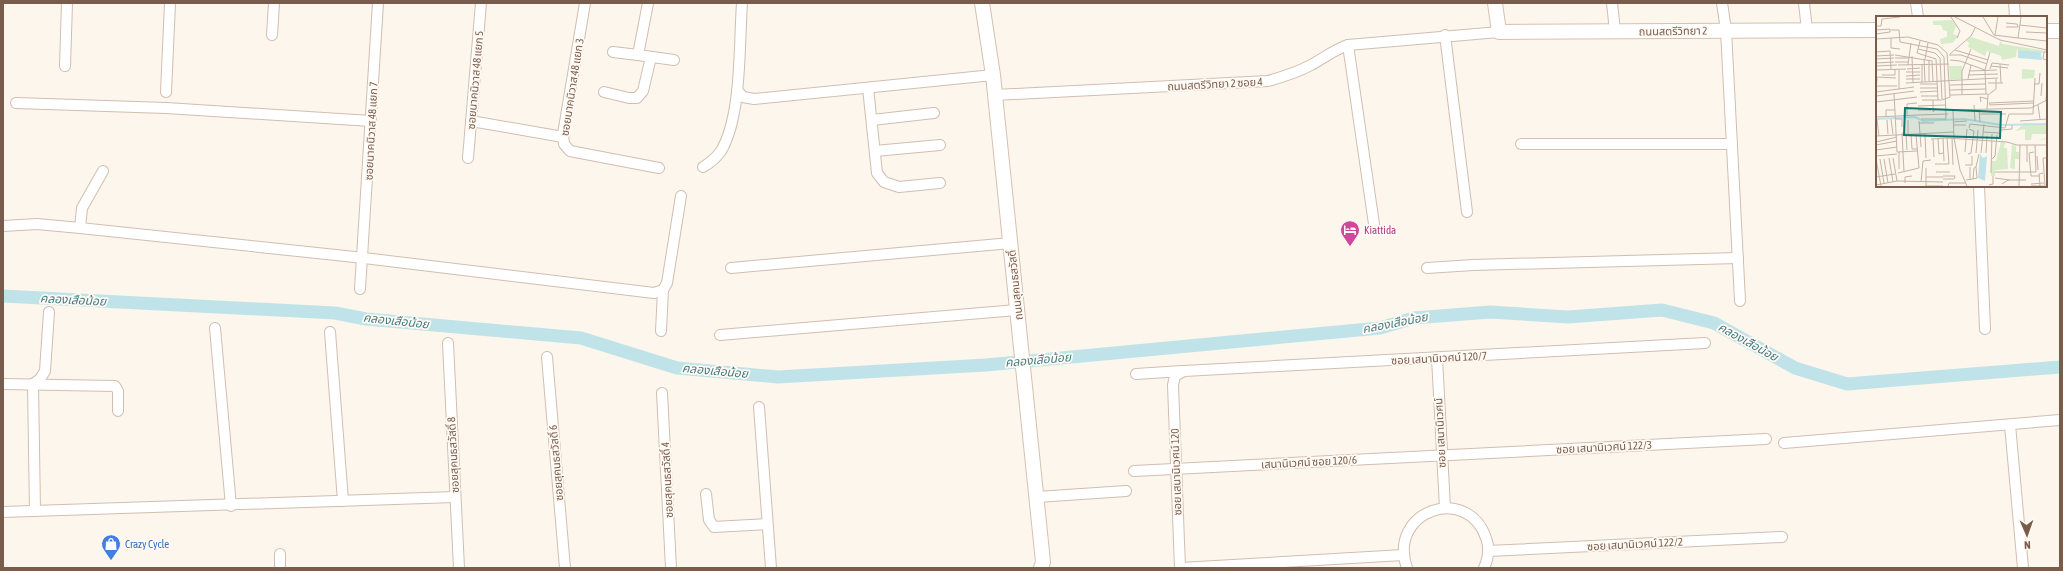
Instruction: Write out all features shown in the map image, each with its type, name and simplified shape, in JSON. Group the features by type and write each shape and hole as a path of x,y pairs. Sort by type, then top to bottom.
{"main road":[{"name":"ถนนสุคนธสวัสดิ์","path":"982,3 993,75 1018,310 1043,562 1041,568"},
{"path":"1495,3 1499,32"},
{"name":"ถนนสตรีวิทยา 2","path":"1499,32 1876,30"},
{"path":"2047,31 2060,31"}],"street":[{"path":"65,66 67,3"},
{"path":"166,92 170,3"},
{"path":"272,36 274,3"},
{"name":"ซอยนาคนิวาส 48 แยก 7","path":"360,289 364,258 378,3"},
{"name":"ซอยนาคนิวาส 48 แยก 5","path":"468,158 481,3"},
{"name":"ซอยนาคนิวาส 48 แยก 3","path":"585,3 563,137 564,144 570,151 659,168"},
{"path":"638,55 648,3"},
{"path":"703,167 720,152 731,130 737,90 742,3"},
{"path":"1612,3 1616,32"},
{"path":"1722,3 1726,30 1740,302"},
{"path":"1804,3 1807,30"},
{"path":"1916,3 1918,16"},
{"path":"2014,3 2015,16"},
{"name":"ถนนสตรีวิทยา 2 ซอย 4","path":"995,95 1268,81 1289,75 1310,66 1336,49 1348,45 1445,35 1499,32"},
{"path":"1445,35 1468,212"},
{"path":"1348,45 1374,224"},
{"path":"613,52 674,60"},
{"path":"604,92 629,98 637,98 643,91 651,57"},
{"path":"737,90 743,97 754,99 993,75"},
{"path":"868,88 877,173 884,182 899,187 940,183"},
{"path":"16,103 166,108 371,121"},
{"path":"872,120 934,113"},
{"path":"471,121 563,137"},
{"path":"1521,144 1732,144"},
{"path":"875,151 940,145"},
{"path":"80,228 82,208 103,171"},
{"path":"1979,187 1985,329"},
{"path":"661,331 663,290 667,283 681,196"},
{"path":"3,226 37,224 80,228 364,258 654,293 663,290"},
{"path":"731,268 1010,243"},
{"path":"1427,268 1481,264 1738,258"},
{"path":"720,335 1018,310"},
{"path":"33,384 40,379 45,371 49,312"},
{"path":"215,328 231,506"},
{"path":"330,332 343,501"},
{"name":"ซอยสุคนธสวัสดิ์ 8","path":"448,343 459,568"},
{"name":"ซอย เสนานิเวศน์ 120/7","path":"1175,376 1184,371 1705,343"},
{"name":"ซอยสุคนธสวัสดิ์ 6","path":"547,357 565,568"},
{"name":"ซอย เสนานิเวศน์","path":"1437,358 1441,456 1445,508"},
{"path":"1136,374 1184,371"},
{"name":"ซอย เสนานิเวศน์ 120","path":"1175,376 1173,385 1180,568"},
{"path":"3,384 115,386 118,391 118,411"},
{"path":"33,384 35,511"},
{"name":"ซอยสุคนธสวัสดิ์ 4","path":"662,393 671,568"},
{"path":"760,408 771,568"},
{"path":"1784,443 2060,420"},
{"path":"2010,425 2023,568"},
{"name":"ซอย เสนานิเวศน์ 122/3","path":"1441,456 1766,439"},
{"name":"เสนานิเวศน์ ซอย 120/6","path":"1134,471 1441,456"},
{"path":"1037,497 1126,491"},
{"path":"706,494 709,520 714,527 767,524"},
{"path":"3,512 231,506 455,497"},
{"path":"1407,568 1403,555 1407,532 1414,522 1422,515 1433,510 1445,508 1454,509 1472,517 1484,532 1488,551 1484,568"},
{"name":"ซอย เสนานิเวศน์ 122/2","path":"1488,551 1782,537"},
{"path":"280,554 280,568"},
{"path":"1180,568 1403,555"}],"waterway":[{"name":"คลองเสือน้อย","path":"3,296 335,313 366,319 581,338 677,368 778,377 986,365 1380,328 1414,318 1490,312 1568,317 1662,310 1714,323 1795,368 1847,384 2060,367"}],"place":[{"name":"Kiattida","path":"1350,247"},
{"name":"Crazy Cycle","path":"111,561"}]}
